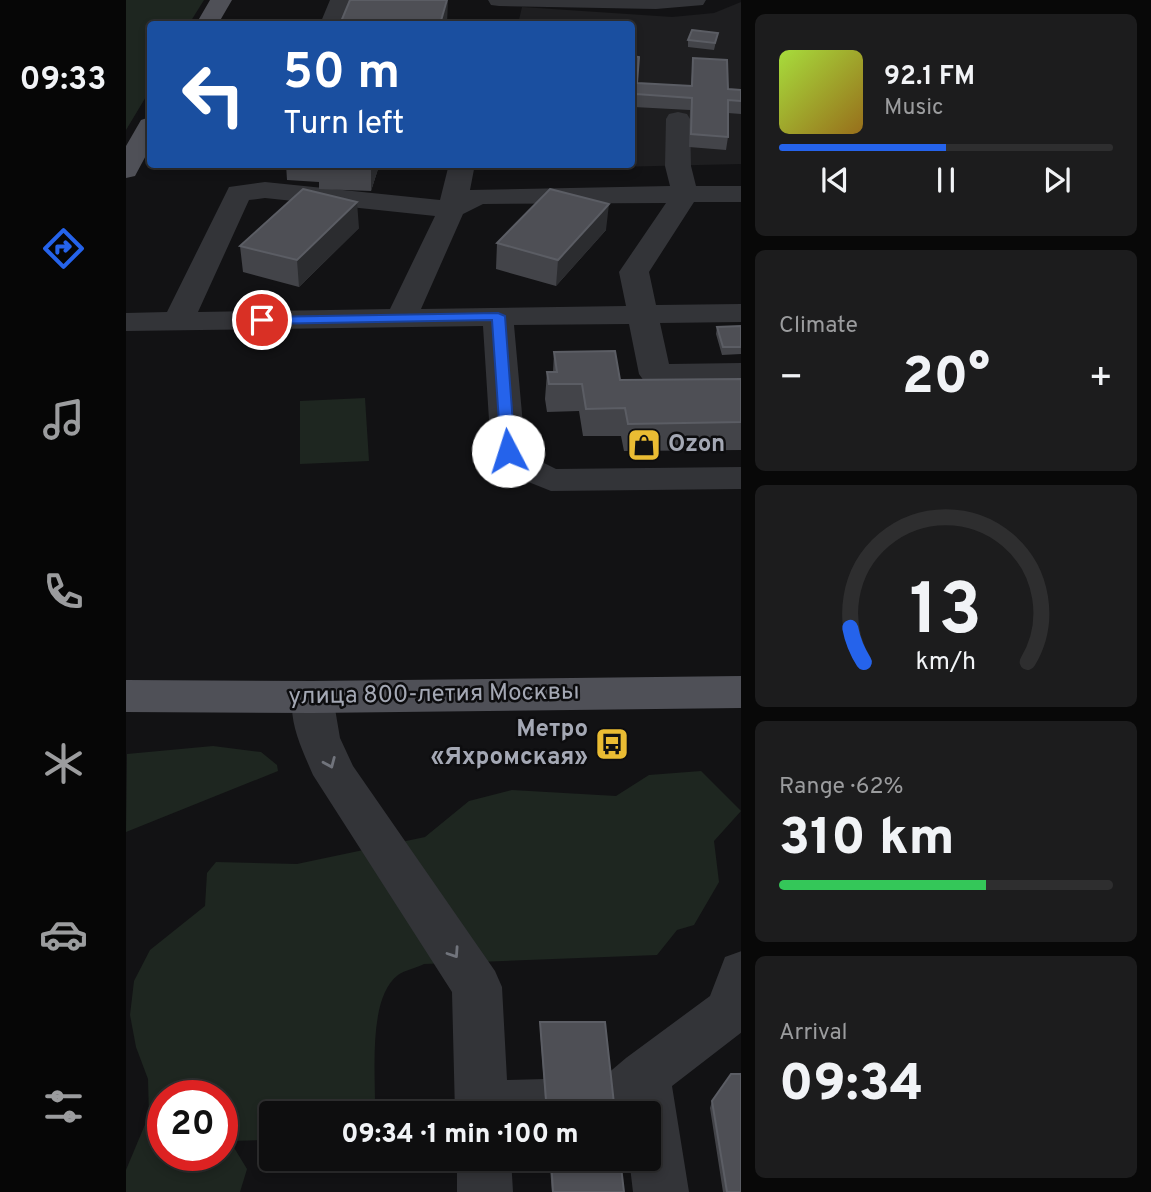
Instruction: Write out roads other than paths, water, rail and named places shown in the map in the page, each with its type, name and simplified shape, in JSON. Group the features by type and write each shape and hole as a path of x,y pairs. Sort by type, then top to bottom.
{"main road":[{"path":"209,21 221,0"},
{"path":"126,170 147,131"},
{"name":"улица 800-летия Москвы","path":"126,696 312,697 741,692"}],"street":[{"path":"332,21 341,0"},
{"path":"495,21 500,0 656,3 695,0"},
{"path":"678,119 678,166 685,195 634,272 655,374 741,373"},
{"path":"401,318 452,209 461,168"},
{"path":"178,322 239,192 270,177 452,209 478,196 741,194"},
{"path":"126,323 741,313"},
{"path":"498,316 508,451 528,469 551,480 741,478"},
{"path":"312,697 319,738 335,775 477,987 482,1101"},
{"path":"661,1192 628,1090 738,998"},
{"path":"484,1171 485,1192"}],"place":[{"name":"Ozon","path":"644,445"},
{"name":"Метро «Яхромская»","path":"612,744"}]}
